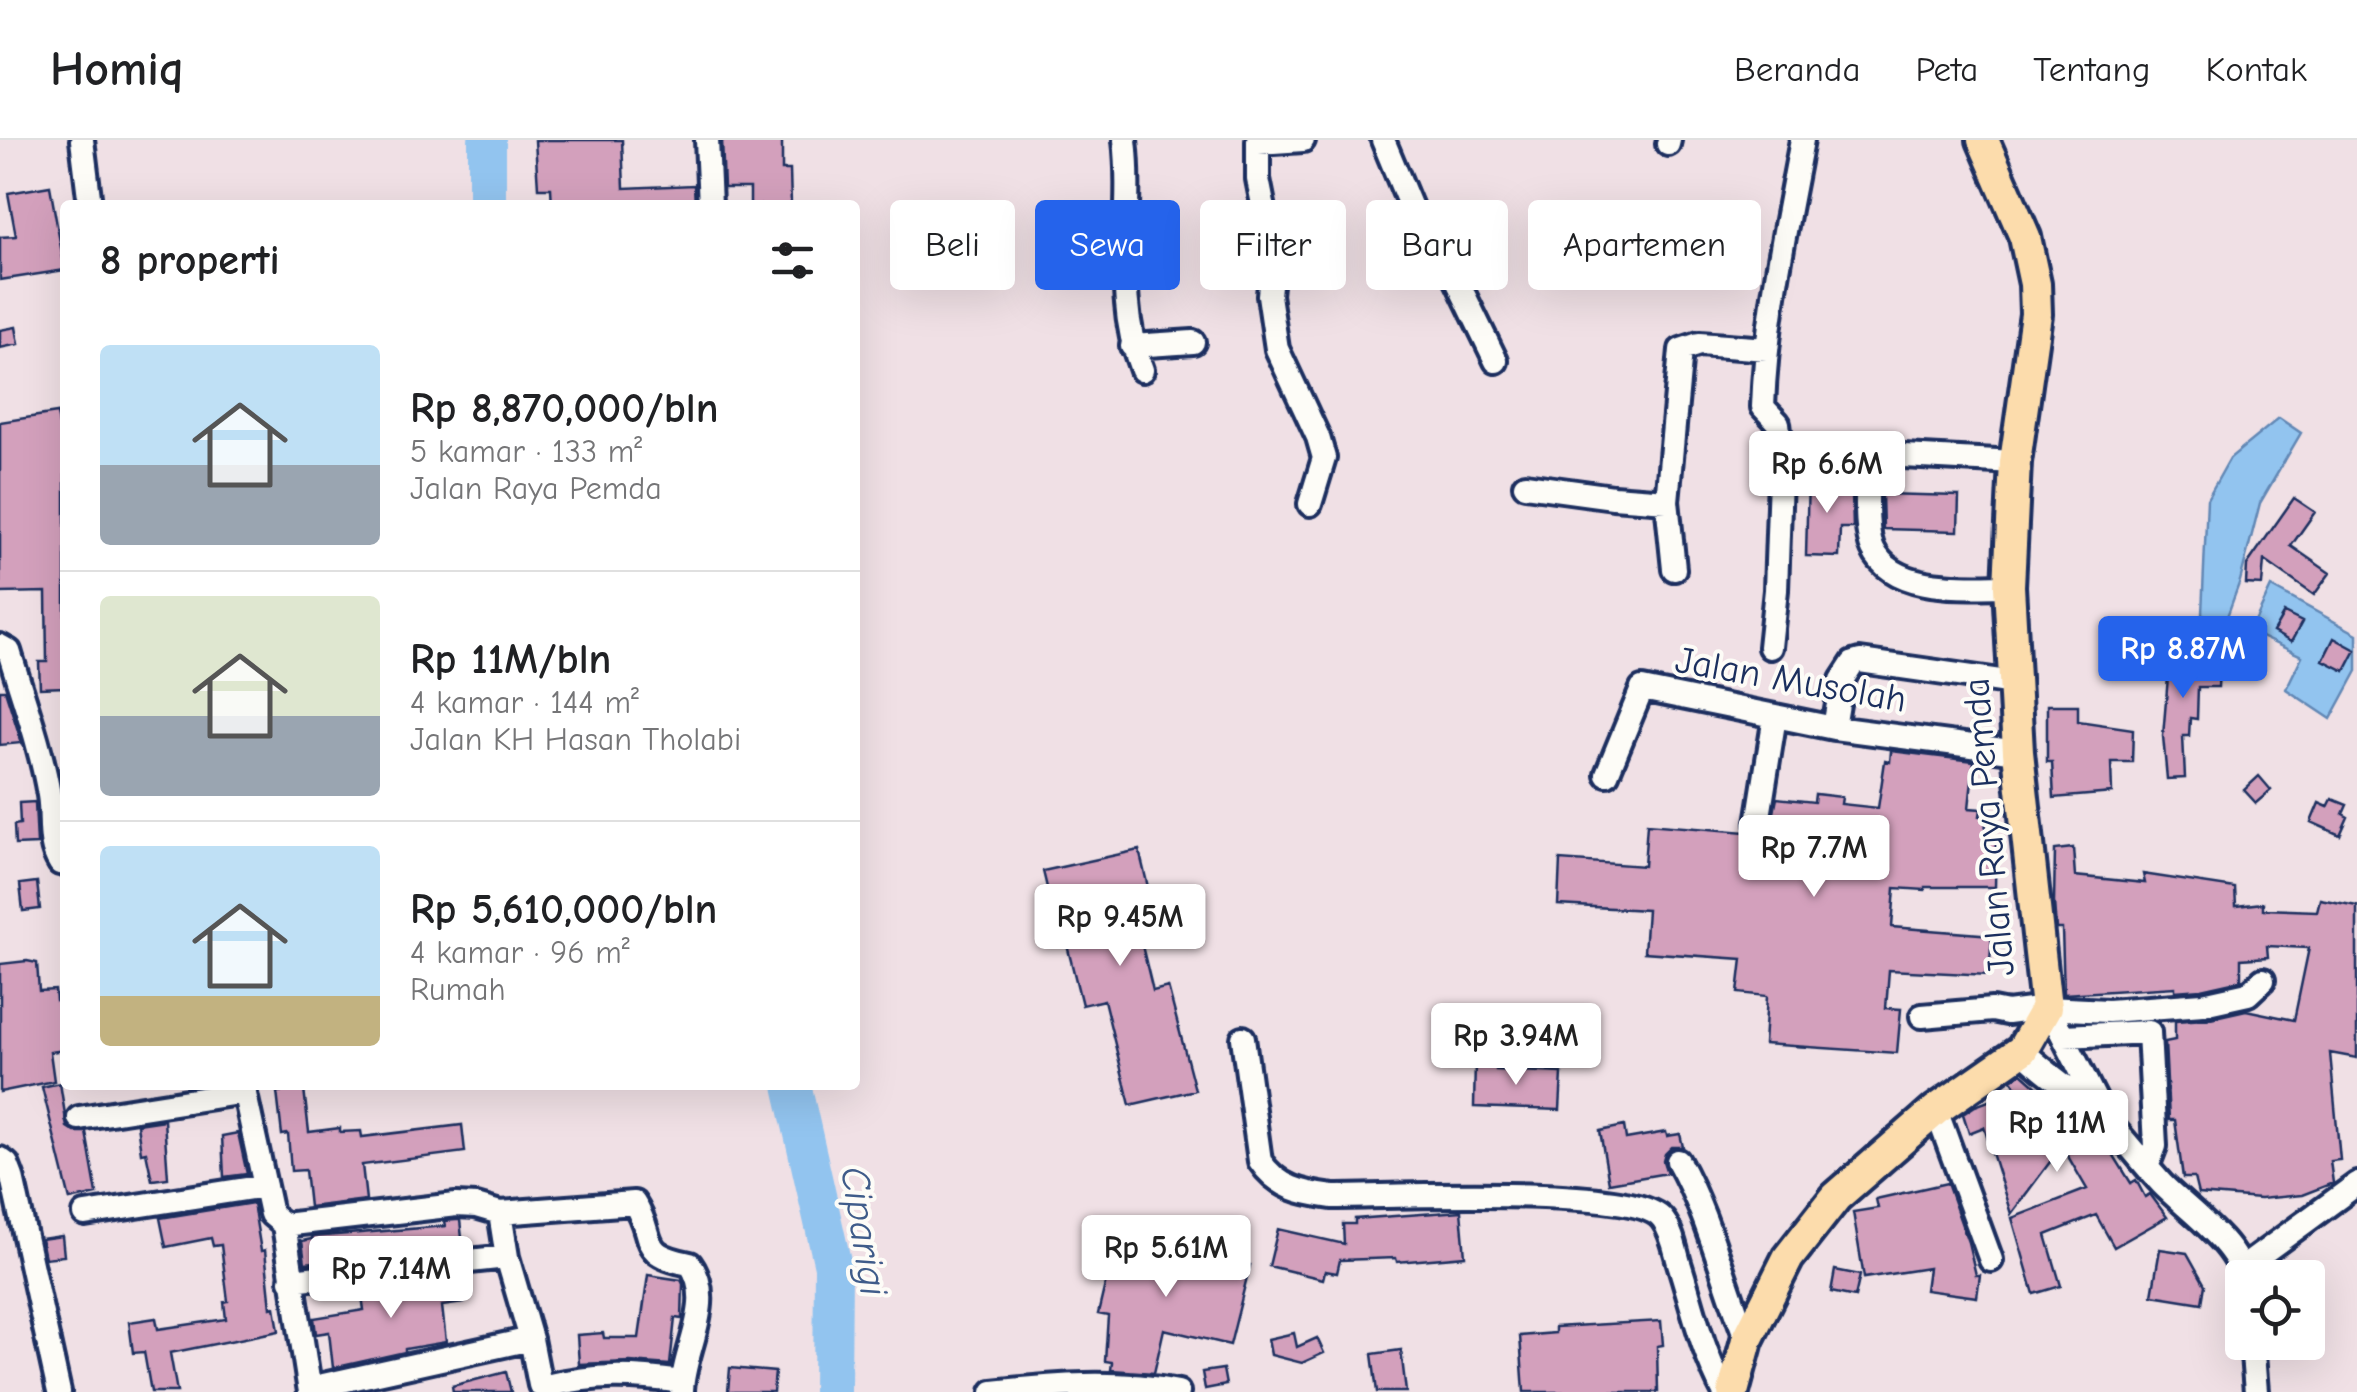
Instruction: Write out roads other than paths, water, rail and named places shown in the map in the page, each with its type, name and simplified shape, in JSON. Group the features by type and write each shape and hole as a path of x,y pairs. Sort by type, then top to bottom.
{"main road":[{"name":"Jalan Raya Pemda","path":"1733,1392 1747,1340 1788,1258 1836,1197 1936,1110 2022,1050 2046,1008 2018,752 2009,586 2016,462 2036,314 2035,284 2025,237 1983,140"}],"street":[{"path":"82,140 89,200"},
{"path":"707,140 710,200"},
{"path":"1124,140 1125,290 1132,346 1142,370"},
{"path":"1303,140 1258,142 1258,179 1273,256 1269,295 1277,349 1324,458 1310,504"},
{"path":"1383,140 1412,210 1446,258 1496,362"},
{"path":"1770,647 1781,450 1778,423 1763,407 1767,349 1802,140"},
{"path":"1132,346 1193,342"},
{"path":"1674,569 1667,501 1681,350 1700,344 1767,349"},
{"path":"2009,586 1920,583 1882,559 1873,548 1866,463 1885,455 2016,462"},
{"path":"1525,484 1614,498 1667,501"},
{"path":"0,646 9,651 36,740 50,797 52,852 60,863"},
{"path":"1834,728 1842,680 1853,663 1860,661 2014,682"},
{"name":"Jalan Musolah","path":"1607,774 1642,689 1834,728 2018,752"},
{"path":"1758,824 1775,716"},
{"path":"1922,1016 2202,1004 2248,994 2264,980"},
{"path":"2046,1008 2104,1118"},
{"path":"2064,1036 2148,1032 2155,1146 2147,1166"},
{"path":"1244,1038 1260,1161 1269,1174 1302,1193 1567,1197 1654,1211 1671,1238 1704,1352 1724,1392"},
{"path":"2022,1050 2046,1074 2104,1118 2198,1216 2232,1260"},
{"path":"79,1118 233,1090"},
{"path":"244,1090 272,1214 284,1225 310,1390 531,1339"},
{"path":"1936,1110 1991,1260"},
{"path":"0,1159 12,1176 58,1392"},
{"path":"1678,1160 1696,1193 1724,1285 1747,1340"},
{"path":"2259,1260 2357,1184"},
{"path":"84,1214 265,1186"},
{"path":"284,1225 456,1205 500,1213 634,1203 655,1252 690,1264 698,1275 700,1306 682,1387 632,1375 587,1376 540,1384 507,1257 500,1213"},
{"path":"292,1280 507,1257"},
{"path":"2253,1360 2256,1392"},
{"path":"993,1392 1038,1387 1136,1386 1178,1392"}],"water":[{"path":"2279,418 2301,433 2260,503 2225,622 2202,614 2207,499 2230,458"},
{"path":"2271,587 2357,634 2357,671 2331,719 2286,689 2302,656 2250,632"}],"waterway":[{"name":"Ciparigi","path":"487,140 487,200"},
{"name":"Ciparigi","path":"793,1090 833,1266 832,1392"}]}
